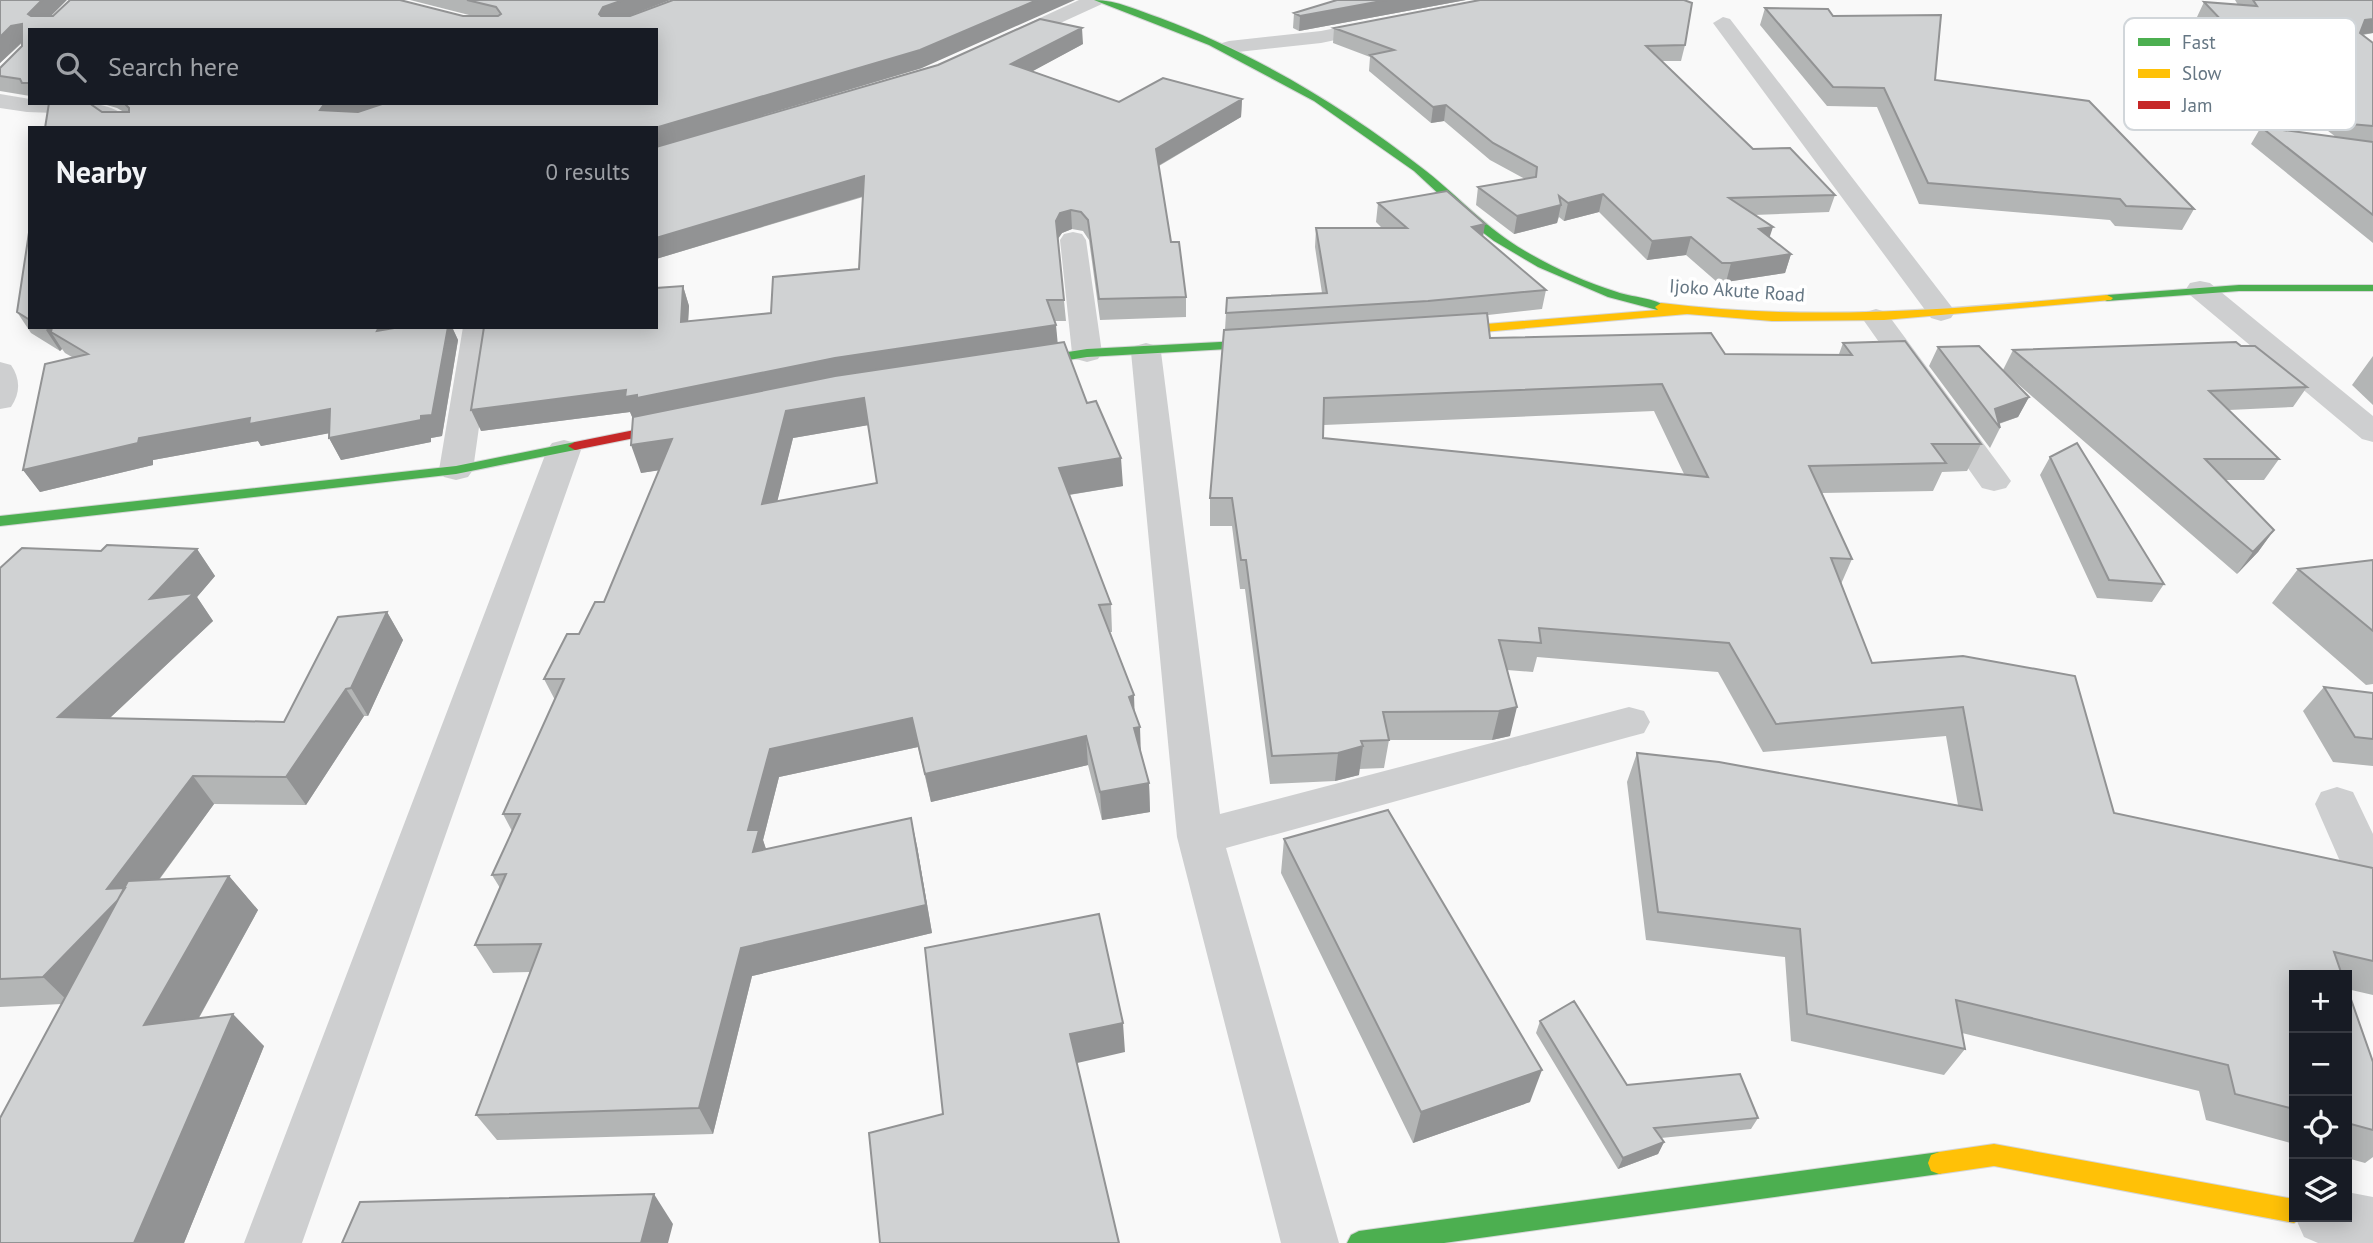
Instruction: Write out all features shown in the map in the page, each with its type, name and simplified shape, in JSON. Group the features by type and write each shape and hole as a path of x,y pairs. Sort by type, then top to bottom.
{"main road":[{"name":"Ijoko Akute Road","path":"1096,0 1132,9 1229,47 1293,81 1350,118 1440,186 1478,223 1546,265 1600,292 1683,311 1759,317 1876,318 2200,289 2373,288"},
{"path":"1425,333 1683,311"},
{"path":"1005,366 1087,353 1146,352 1285,342"},
{"path":"0,521 456,470 696,422"},
{"path":"1359,1243 1994,1155 2289,1210"}],"street":[{"path":"981,52 1096,0"},
{"path":"1229,47 1321,37 1403,21"},
{"path":"1723,23 1941,312"},
{"path":"0,102 110,114 124,126"},
{"path":"1073,240 1087,353"},
{"path":"2200,289 2373,432"},
{"path":"1876,318 1994,481"},
{"path":"456,470 478,329"},
{"path":"1146,352 1199,837 1310,1243"},
{"path":"0,371 4,380 0,400"},
{"path":"273,1243 564,450"},
{"path":"1199,837 1629,722"},
{"path":"2337,804 2373,884"},
{"path":"2351,1222 2373,1226"}],"building":[{"path":"0,0 42,0 28,14 31,16 53,16 70,0 400,0 463,16 498,16 501,14 496,7 467,0 623,0 603,7 599,14 630,16 673,0 1037,0 920,50 658,127 45,126 49,105 92,105 102,112 129,112 126,105 324,105 320,110 358,112 379,105 658,105 658,28 28,28 28,83 0,76 0,68 22,46 22,24 11,26 0,37"},
{"path":"1337,0 1387,0 1300,16 1294,13"},
{"path":"1480,0 1684,0 1692,3 1685,45 1646,46 1753,149 1790,148 1835,195 1729,198 1773,227 1759,229 1791,254 1731,263 1722,263 1691,237 1652,241 1603,194 1568,203 1559,196 1561,205 1517,216 1478,187 1536,177 1537,167 1493,143 1446,105 1433,107 1370,55 1394,50 1334,28"},
{"path":"2253,0 2373,0 2373,19 2365,20 2360,33 2373,43 2373,126 2356,125 2356,18 2219,18 2204,2 2257,6"},
{"path":"1765,8 1828,9 1833,16 1941,15 1935,80 2089,101 2194,209 2126,206 2120,199 1928,183 1884,88 1833,87"},
{"path":"1040,19 1082,28 1011,64 1119,102 1163,78 1242,99 1156,149 1171,242 1179,242 1186,297 1099,299 1088,220 1081,212 1071,210 1060,213 1056,221 1064,300 1047,300 1056,325 835,358 637,398 637,395 625,397 626,390 471,410 484,329 658,329 658,288 683,286 681,322 771,313 773,277 859,269 864,176 658,237 658,146 938,65"},
{"path":"2265,130 2373,142 2373,215"},
{"path":"1447,191 1485,224 1472,227 1546,290 1428,301 1226,313 1227,298 1327,293 1316,228 1407,228 1378,203"},
{"path":"28,239 28,319 17,312"},
{"path":"1487,313 1490,338 1711,333 1725,354 1852,355 1843,343 1905,341 1981,444 1932,444 1946,463 1809,466 1852,559 1831,558 1872,663 1963,656 2075,676 2114,813 2373,868 2373,961 2334,952 2340,970 2289,970 2289,1108 2235,1094 2228,1065 1956,1000 1965,1049 1807,1014 1800,929 1658,912 1637,753 1719,762 1982,810 1963,707 1776,724 1729,643 1539,628 1541,643 1499,640 1517,707 1499,711 1383,712 1389,740 1361,741 1363,746 1338,753 1272,756 1246,560 1241,560 1232,498 1210,498 1224,330","holes":["1662,384 1708,477 1323,438 1324,398"]},
{"path":"52,329 448,329 432,415 421,416 421,420 329,438 330,409 249,424 250,418 139,438 138,443 23,470 45,364 88,354 51,332"},
{"path":"1064,342 1087,403 1096,401 1121,458 1059,468 1111,604 1099,605 1134,695 1129,697 1140,727 1134,728 1149,783 1100,792 1086,736 925,774 912,718 770,749 748,830 759,830 753,852 911,818 926,905 741,948 699,1108 476,1115 541,944 475,945 506,874 492,875 520,814 503,814 564,679 544,679 567,634 579,634 595,602 604,602 672,439 631,445 633,417 835,376","holes":["864,398 877,483 762,504 786,411"]},
{"path":"2236,342 2241,346 2255,346 2307,387 2209,391 2279,459 2205,459 2274,530 2253,552 2013,350"},
{"path":"1979,346 2029,397 1995,409 2000,428 1938,347"},
{"path":"2077,443 2164,584 2109,580 2050,457"},
{"path":"107,545 197,549 150,599 194,593 58,717 284,722 338,617 387,612 351,688 346,689 286,777 193,776 107,889 125,888 117,901 43,977 0,979 0,568 22,548 101,551"},
{"path":"2373,560 2373,631 2298,569"},
{"path":"2324,687 2373,693 2373,739 2355,737"},
{"path":"1388,810 1542,1070 1421,1112 1284,839"},
{"path":"229,876 144,1025 233,1014 134,1243 0,1243 0,1118 128,881"},
{"path":"1099,914 1123,1023 1070,1034 1119,1243 880,1243 869,1133 943,1114 925,948"},
{"path":"1574,1001 1627,1085 1740,1074 1758,1118 1654,1128 1664,1142 1623,1158 1540,1021"},
{"path":"2352,1002 2373,1062 2373,1130 2352,1124"},
{"path":"654,1194 641,1243 342,1243 360,1202"}],"traffic: fast":[{"path":"1098,0 1176,27 1212,43 1317,99 1418,169 1473,219 1519,253 1588,286 1661,307"},
{"path":"2107,298 2239,288 2373,288"},
{"path":"1018,364 1087,353 1275,343"},
{"path":"0,521 456,470 575,446"},
{"path":"1359,1243 1939,1163"}],"traffic: slow":[{"path":"1661,307 1716,314 1828,318 1940,313 2107,298"},
{"path":"1437,332 1683,311"},
{"path":"1939,1163 1994,1155 2289,1210"}],"traffic: jam":[{"path":"575,446 684,424"}]}
